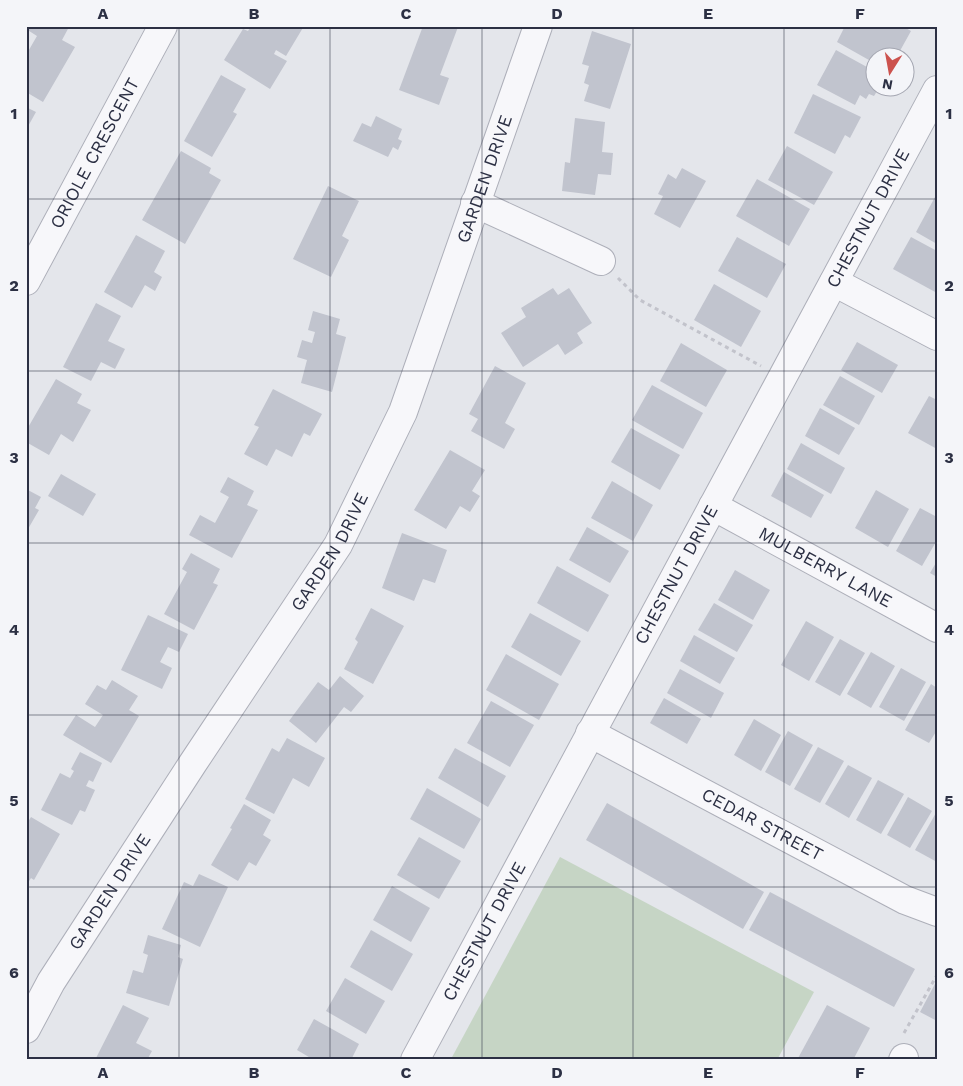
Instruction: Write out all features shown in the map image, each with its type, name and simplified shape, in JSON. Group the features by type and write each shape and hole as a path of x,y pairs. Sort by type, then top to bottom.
{"street":[{"name":"ORIOLE CRESCENT","path":"26,281 36,241 163,26"},
{"name":"GARDEN DRIVE","path":"26,1029 51,982 193,763 338,545 403,412 538,26"},
{"name":"CHESTNUT DRIVE","path":"415,1060 937,90"},
{"path":"475,203 601,261"},
{"path":"834,282 937,336"},
{"name":"MULBERRY LANE","path":"713,506 937,628"},
{"name":"CEDAR STREET","path":"590,733 905,900 937,912"}],"path":[{"path":"601,261 640,300 763,367"},
{"path":"903,1052 937,975"}],"green space":[{"path":"560,857 814,992 777,1060 451,1059"}],"building":[{"path":"28,26 67,26 69,27 62,40 75,47 43,102 26,92 26,55 37,36 26,29"},
{"path":"251,26 304,26 286,56 276,50 274,54 287,61 270,89 224,60 243,29 248,31"},
{"path":"423,26 458,27 440,75 449,78 439,105 399,90"},
{"path":"845,26 902,26 911,31 902,48 866,48 866,58 837,42"},
{"path":"592,31 631,44 610,109 584,101 589,85 584,83 589,66 582,64"},
{"path":"836,50 866,66 867,98 866,99 860,95 855,105 817,85"},
{"path":"221,75 246,89 233,112 237,114 212,157 184,141"},
{"path":"813,94 861,117 850,138 845,135 835,154 794,133"},
{"path":"26,107 36,112 26,130"},
{"path":"376,116 402,129 398,139 402,141 398,150 393,147 388,157 353,141 362,123 371,127"},
{"path":"575,118 605,122 602,152 613,153 611,175 598,174 595,195 562,191 565,162 570,163"},
{"path":"787,146 833,172 814,205 768,180"},
{"path":"181,151 211,168 209,173 221,180 185,244 142,220"},
{"path":"682,168 706,181 680,228 654,214 663,196 658,194 668,174 676,179"},
{"path":"757,179 810,209 789,246 736,216"},
{"path":"328,186 359,201 342,236 349,240 331,277 293,259"},
{"path":"935,197 937,198 937,244 916,232"},
{"path":"136,235 165,251 154,272 162,277 155,291 145,285 132,308 104,292"},
{"path":"737,237 786,264 767,298 718,271"},
{"path":"911,237 937,251 937,293 893,269"},
{"path":"714,284 761,311 741,347 694,320"},
{"path":"553,288 558,295 569,288 592,323 577,333 583,343 565,355 558,344 523,367 501,333 526,317 521,308"},
{"path":"96,303 121,316 108,341 125,349 115,369 101,362 91,381 63,367"},
{"path":"313,311 340,319 336,334 346,337 332,392 301,383 307,360 297,357 302,340 312,343 315,332 308,330"},
{"path":"857,342 898,365 882,393 841,370"},
{"path":"681,343 727,370 706,407 660,381"},
{"path":"495,366 526,383 505,423 515,429 504,449 471,431 478,419 469,414"},
{"path":"840,376 875,396 859,425 823,405"},
{"path":"56,379 82,394 77,403 91,410 73,442 61,434 49,455 26,442 26,431"},
{"path":"652,385 703,413 683,449 632,420"},
{"path":"273,389 322,414 310,436 304,433 292,457 276,449 267,466 244,454 259,427 254,425"},
{"path":"929,396 937,400 937,449 908,433"},
{"path":"820,408 855,428 839,455 805,436"},
{"path":"631,428 680,455 660,490 611,462"},
{"path":"801,443 845,468 831,494 787,469"},
{"path":"450,450 485,470 472,491 480,496 470,512 460,506 446,529 414,510"},
{"path":"784,472 824,495 811,518 771,496"},
{"path":"61,474 96,494 83,516 48,496"},
{"path":"228,477 254,491 247,505 258,510 232,558 189,535 200,515 215,523 229,497 220,492"},
{"path":"612,481 653,505 633,541 591,518"},
{"path":"26,489 41,497 35,508 39,510 28,529 26,528"},
{"path":"876,490 909,509 888,547 855,528"},
{"path":"920,508 937,517 937,540 922,566 896,551"},
{"path":"587,527 629,551 610,583 569,560"},
{"path":"402,533 447,550 435,583 423,579 414,601 382,588"},
{"path":"191,553 220,569 213,583 218,585 194,630 164,614 187,572 182,569"},
{"path":"937,561 937,577 930,573"},
{"path":"557,566 609,595 588,632 537,603"},
{"path":"735,570 770,590 753,620 718,600"},
{"path":"714,603 753,625 737,652 698,630"},
{"path":"371,608 404,626 373,684 344,669 358,642 355,639"},
{"path":"530,613 581,641 561,676 511,647"},
{"path":"148,615 188,634 179,652 168,647 160,662 172,668 162,689 121,670"},
{"path":"806,621 834,637 809,681 781,665"},
{"path":"694,635 735,658 720,684 680,661"},
{"path":"840,639 865,653 840,696 815,682"},
{"path":"871,652 895,666 871,708 847,694"},
{"path":"506,654 559,684 539,720 486,690"},
{"path":"901,668 926,682 904,721 879,707"},
{"path":"680,669 724,693 711,718 667,693"},
{"path":"340,676 364,696 351,712 344,707 316,743 289,721 318,682 329,690"},
{"path":"112,680 138,696 129,710 139,716 111,763 63,735 76,715 95,727 103,715 85,704 97,685 106,690"},
{"path":"931,684 937,688 937,730 929,743 905,730"},
{"path":"664,698 701,719 687,744 650,723"},
{"path":"491,701 534,725 510,767 467,743"},
{"path":"754,719 781,735 761,771 734,755"},
{"path":"788,731 813,745 790,786 765,772"},
{"path":"287,738 325,758 309,787 293,778 274,814 245,799 272,748 279,752"},
{"path":"818,747 844,761 820,803 794,789"},
{"path":"455,748 506,776 488,807 438,778"},
{"path":"80,752 102,763 93,782 89,780 86,786 95,790 85,812 80,810 72,825 41,810 60,773 70,778 74,771 71,769"},
{"path":"848,765 872,778 849,818 825,804"},
{"path":"878,780 904,794 881,834 856,820"},
{"path":"427,788 481,819 464,849 410,819"},
{"path":"908,797 932,811 910,848 887,835"},
{"path":"607,803 764,892 743,929 586,840"},
{"path":"244,804 271,820 263,835 271,840 256,866 249,862 238,881 211,865"},
{"path":"937,811 937,862 915,850"},
{"path":"31,817 60,834 34,880 31,878 26,886 26,825"},
{"path":"419,837 461,861 439,899 397,875"},
{"path":"199,874 228,887 200,947 162,929 184,882 193,886"},
{"path":"392,886 430,908 411,942 373,920"},
{"path":"770,892 915,969 894,1007 749,930"},
{"path":"371,930 413,954 392,991 350,967"},
{"path":"148,935 181,945 178,957 183,959 169,1006 126,993 133,970 143,973 148,955 143,953"},
{"path":"345,978 385,1001 366,1034 326,1011"},
{"path":"937,980 937,1021 920,1012"},
{"path":"123,1005 149,1018 136,1043 152,1051 147,1060 95,1060"},
{"path":"827,1005 870,1028 853,1060 797,1060"},
{"path":"314,1019 359,1044 351,1060 314,1060 297,1050"}]}
